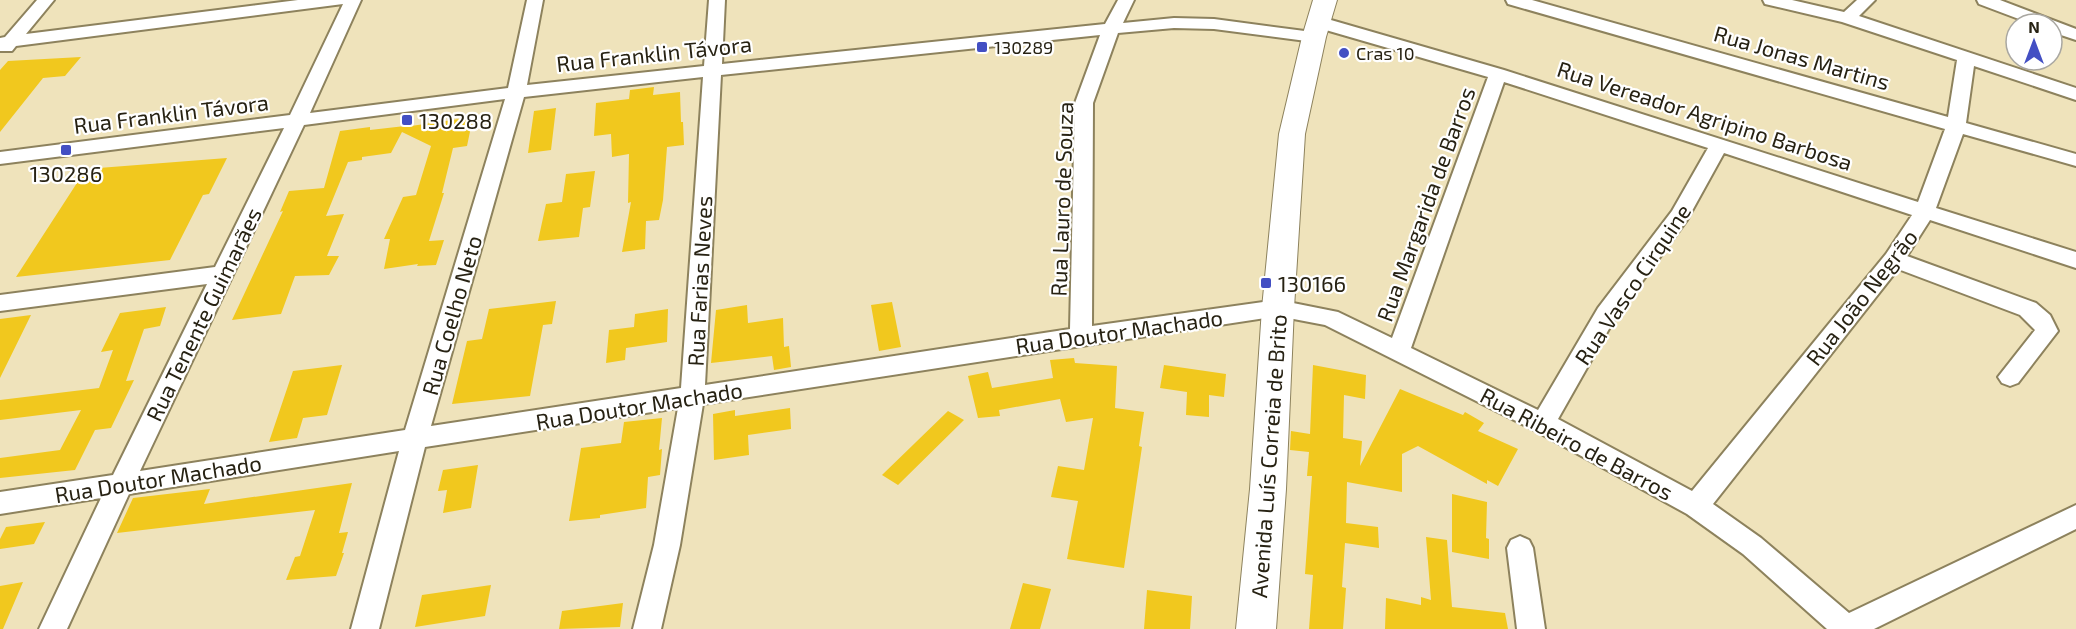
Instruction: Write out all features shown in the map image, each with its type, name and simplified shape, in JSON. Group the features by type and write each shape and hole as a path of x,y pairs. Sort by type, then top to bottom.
{"main road":[{"name":"Avenida Luís Correia de Brito","path":"1256,629 1268,489 1278,308 1292,134 1319,20"}],"street":[{"path":"4,46 46,0"},
{"path":"4,46 338,0"},
{"name":"Rua Tenente Guimarães","path":"53,629 119,484 297,122 353,0"},
{"name":"Rua Coelho Neto","path":"365,629 415,439 516,92 535,0"},
{"name":"Rua Farias Neves","path":"647,629 667,545 692,397 717,0"},
{"name":"Rua Lauro de Souza","path":"1081,336 1084,103 1111,29 1126,0"},
{"name":"Rua Jonas Martins","path":"1514,0 2076,160"},
{"path":"1771,0 1847,18 2076,94"},
{"path":"1847,18 1867,0"},
{"path":"1984,0 2016,12"},
{"name":"Rua Franklin Távora","path":"0,158 297,122 516,92 711,70 1111,29 1194,23 1319,20"},
{"name":"Rua Vereador Agripino Barbosa","path":"1319,20 1720,144 1924,213 2076,260"},
{"name":"Rua João Negrão","path":"1696,506 1894,259 1924,213 1956,126 1966,58"},
{"name":"Rua Margarida de Barros","path":"1398,351 1498,74"},
{"name":"Rua Vasco Cirquine","path":"1543,423 1606,314 1680,215 1720,144"},
{"path":"1894,259 2028,309 2038,316 2045,324 2047,331 2010,377"},
{"path":"0,303 223,274"},
{"name":"Rua Doutor Machado","path":"0,503 1081,336 1278,308"},
{"name":"Rua Ribeiro de Barros","path":"1278,308 1330,318 1543,423 1696,506 1752,546 1846,629"},
{"path":"1846,629 2076,516"},
{"path":"1520,548 1531,629"}],"building":[{"path":"81,57 65,76 43,78 0,132 0,70 8,61"},
{"path":"654,87 653,95 680,92 684,145 667,147 659,220 646,221 645,249 622,252 631,202 628,203 629,154 612,157 611,134 594,136 596,103 629,99 630,90"},
{"path":"556,108 551,150 528,153 534,111"},
{"path":"473,117 467,146 453,148 442,193 444,193 429,241 444,240 436,265 417,266 418,264 384,269 390,239 384,239 403,197 416,195 431,146 402,132 391,153 362,157 362,160 348,162 326,216 344,214 327,256 339,256 329,275 295,276 281,314 232,320 283,211 280,212 289,191 324,188 340,131 370,127 370,130 404,127"},
{"path":"227,158 209,194 203,195 170,260 16,277 86,169"},
{"path":"595,171 590,207 583,208 579,237 538,241 546,204 562,202 566,174"},
{"path":"556,301 552,324 543,325 530,396 452,404 467,341 482,339 489,309"},
{"path":"892,302 901,347 879,351 871,305"},
{"path":"747,305 748,323 783,318 784,347 789,346 791,367 774,370 772,356 711,363 716,310"},
{"path":"166,307 160,326 144,329 126,381 134,380 111,428 95,430 75,470 0,478 0,458 60,450 81,410 0,420 0,400 99,388 113,350 101,352 120,313"},
{"path":"668,309 667,342 626,348 625,360 606,363 609,330 634,327 635,314"},
{"path":"31,315 0,378 0,319"},
{"path":"1074,358 1075,363 1117,366 1115,408 1144,412 1139,446 1142,447 1124,568 1067,559 1078,501 1051,497 1058,466 1084,470 1093,418 1066,422 1060,399 999,410 1000,416 978,418 968,376 988,372 992,388 1053,378 1050,360"},
{"path":"342,365 327,415 303,418 297,438 269,442 293,371"},
{"path":"1164,365 1226,374 1224,397 1209,395 1209,417 1186,415 1187,392 1160,388"},
{"path":"1313,365 1366,375 1365,399 1344,395 1343,438 1362,441 1360,466 1400,389 1463,415 1465,412 1484,423 1478,431 1518,449 1498,486 1487,480 1487,484 1418,446 1402,454 1402,492 1347,482 1346,523 1378,527 1379,548 1345,543 1342,587 1346,588 1343,629 1309,629 1313,575 1305,574 1312,476 1307,476 1309,452 1290,450 1291,431 1310,434"},
{"path":"790,408 791,429 748,435 749,455 714,460 713,414 735,410 735,416"},
{"path":"948,411 964,420 898,485 882,475"},
{"path":"662,418 659,450 662,449 660,475 648,477 646,508 600,515 600,518 569,521 581,448 621,443 624,422"},
{"path":"478,465 471,508 443,513 447,490 438,491 443,470"},
{"path":"352,483 339,533 348,532 336,576 286,580 295,557 300,556 315,510 117,533 133,498 210,489 204,504"},
{"path":"1452,494 1487,502 1486,538 1489,539 1489,559 1452,552"},
{"path":"45,522 34,544 0,549 0,539 6,527"},
{"path":"1426,537 1447,540 1452,607 1505,613 1508,629 1385,629 1386,598 1421,605 1421,597 1431,600"},
{"path":"23,582 3,629 0,629 0,586"},
{"path":"1023,583 1051,589 1040,629 1010,629"},
{"path":"491,585 485,616 415,627 422,595"},
{"path":"1147,590 1192,596 1190,629 1144,629"},
{"path":"623,603 620,627 559,629 562,611"}],"place":[{"name":"130289","path":"982,47"},
{"name":"Cras 10","path":"1344,53"},
{"name":"130288","path":"407,120"},
{"name":"130286","path":"66,150"},
{"name":"130166","path":"1266,283"}]}
